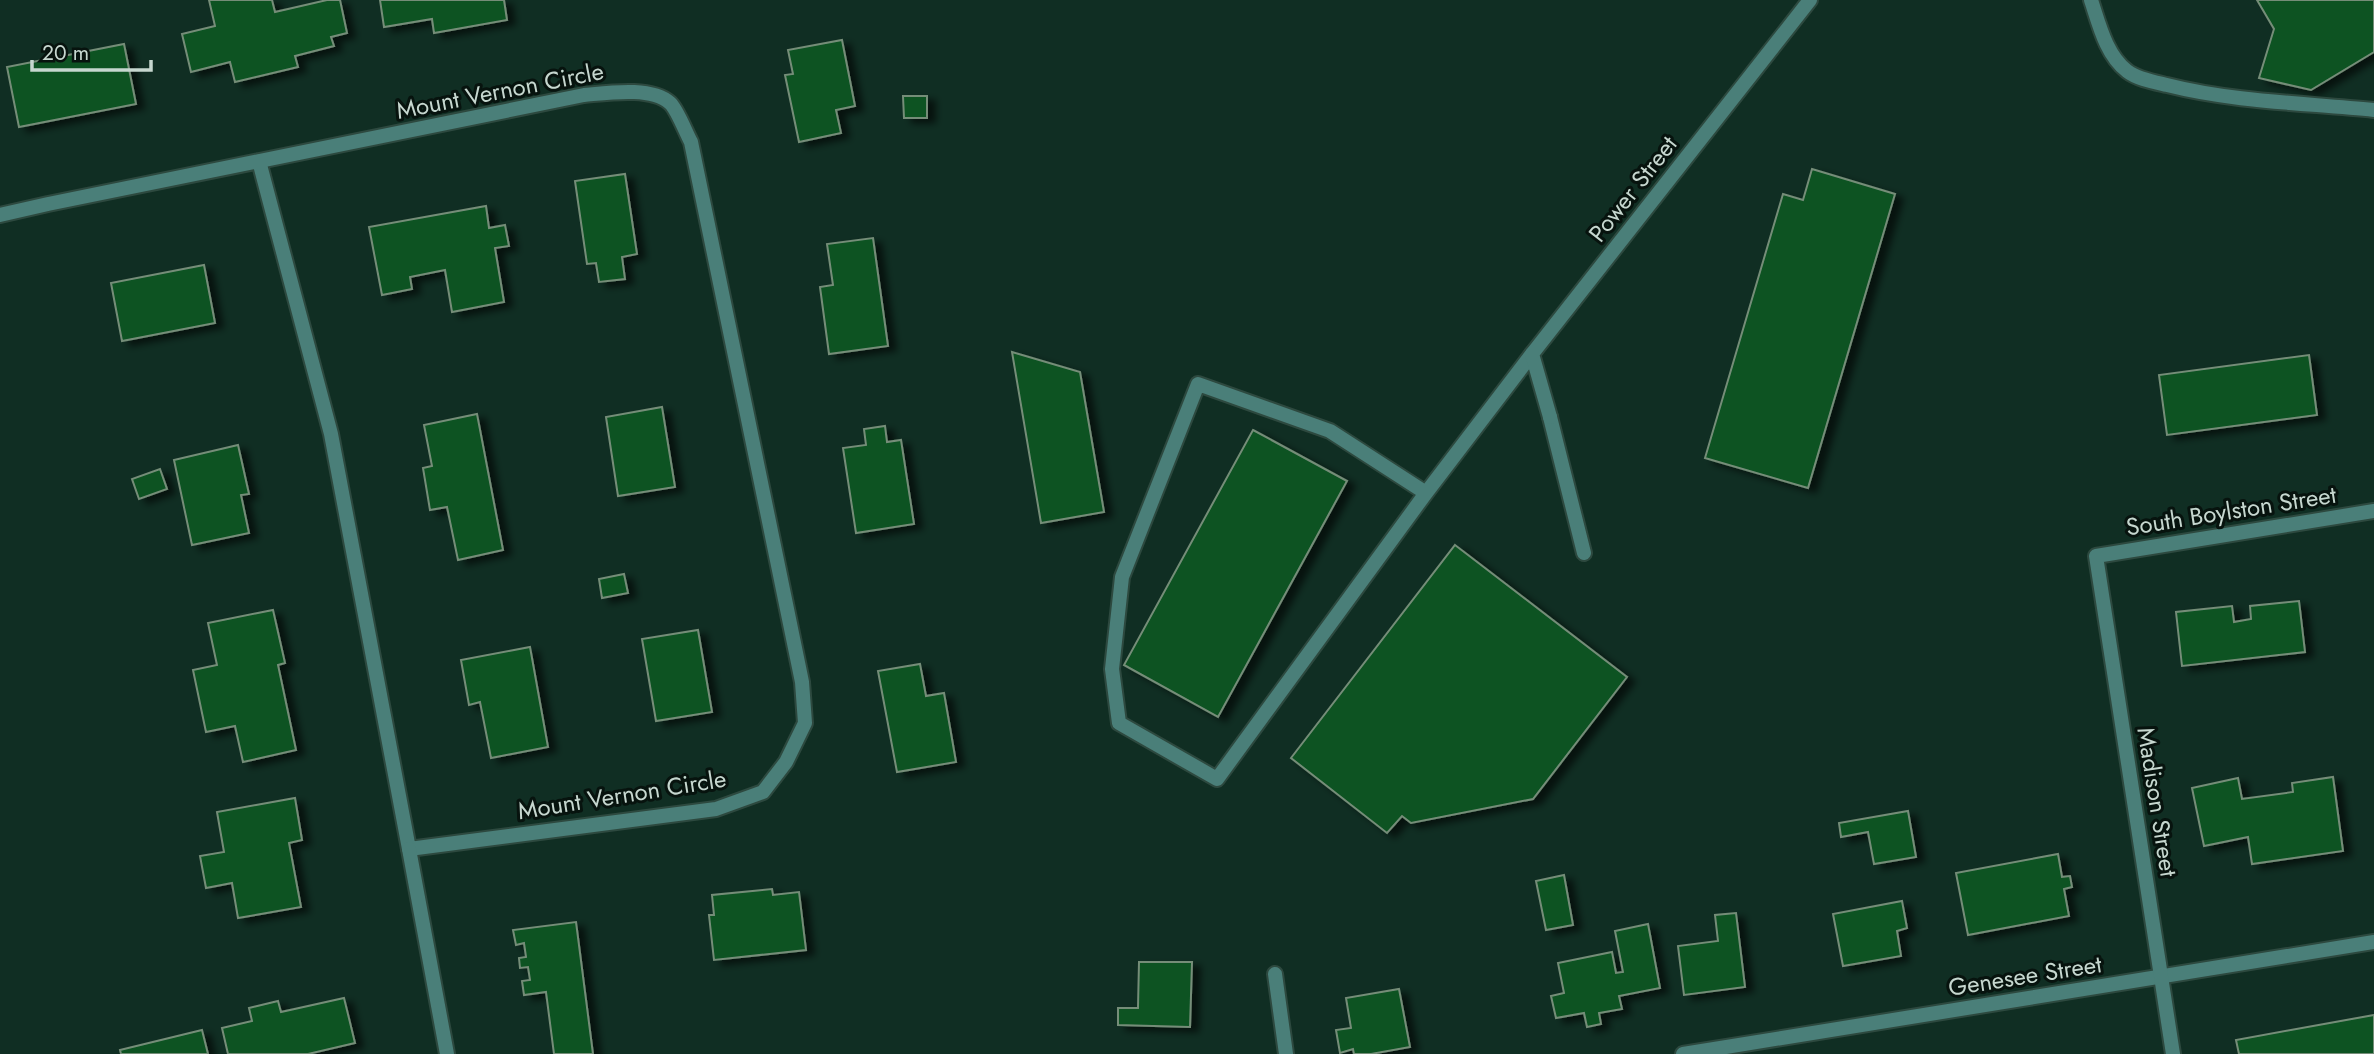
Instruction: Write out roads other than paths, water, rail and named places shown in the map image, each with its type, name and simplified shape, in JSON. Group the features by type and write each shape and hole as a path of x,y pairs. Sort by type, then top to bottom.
{"street":[{"name":"Power Street","path":"1426,493 1330,431 1198,384 1122,577 1112,669 1119,723 1217,779 1426,493 1810,0"},
{"path":"2091,0 2100,29 2113,55 2127,72 2147,80 2197,93 2374,110"},
{"name":"Mount Vernon Circle","path":"259,162 584,95 616,92 647,93 670,103 691,142 802,682 805,723 786,762 763,792 716,809 409,849"},
{"path":"0,215 259,162 331,434 447,1054"},
{"path":"1532,354 1584,552"},
{"name":"South Boylston Street","path":"2096,556 2374,511"},
{"name":"Madison Street","path":"2096,556 2173,1054"},
{"name":"Genesee Street","path":"1683,1054 2374,942"},
{"path":"1275,974 1286,1054"}]}
